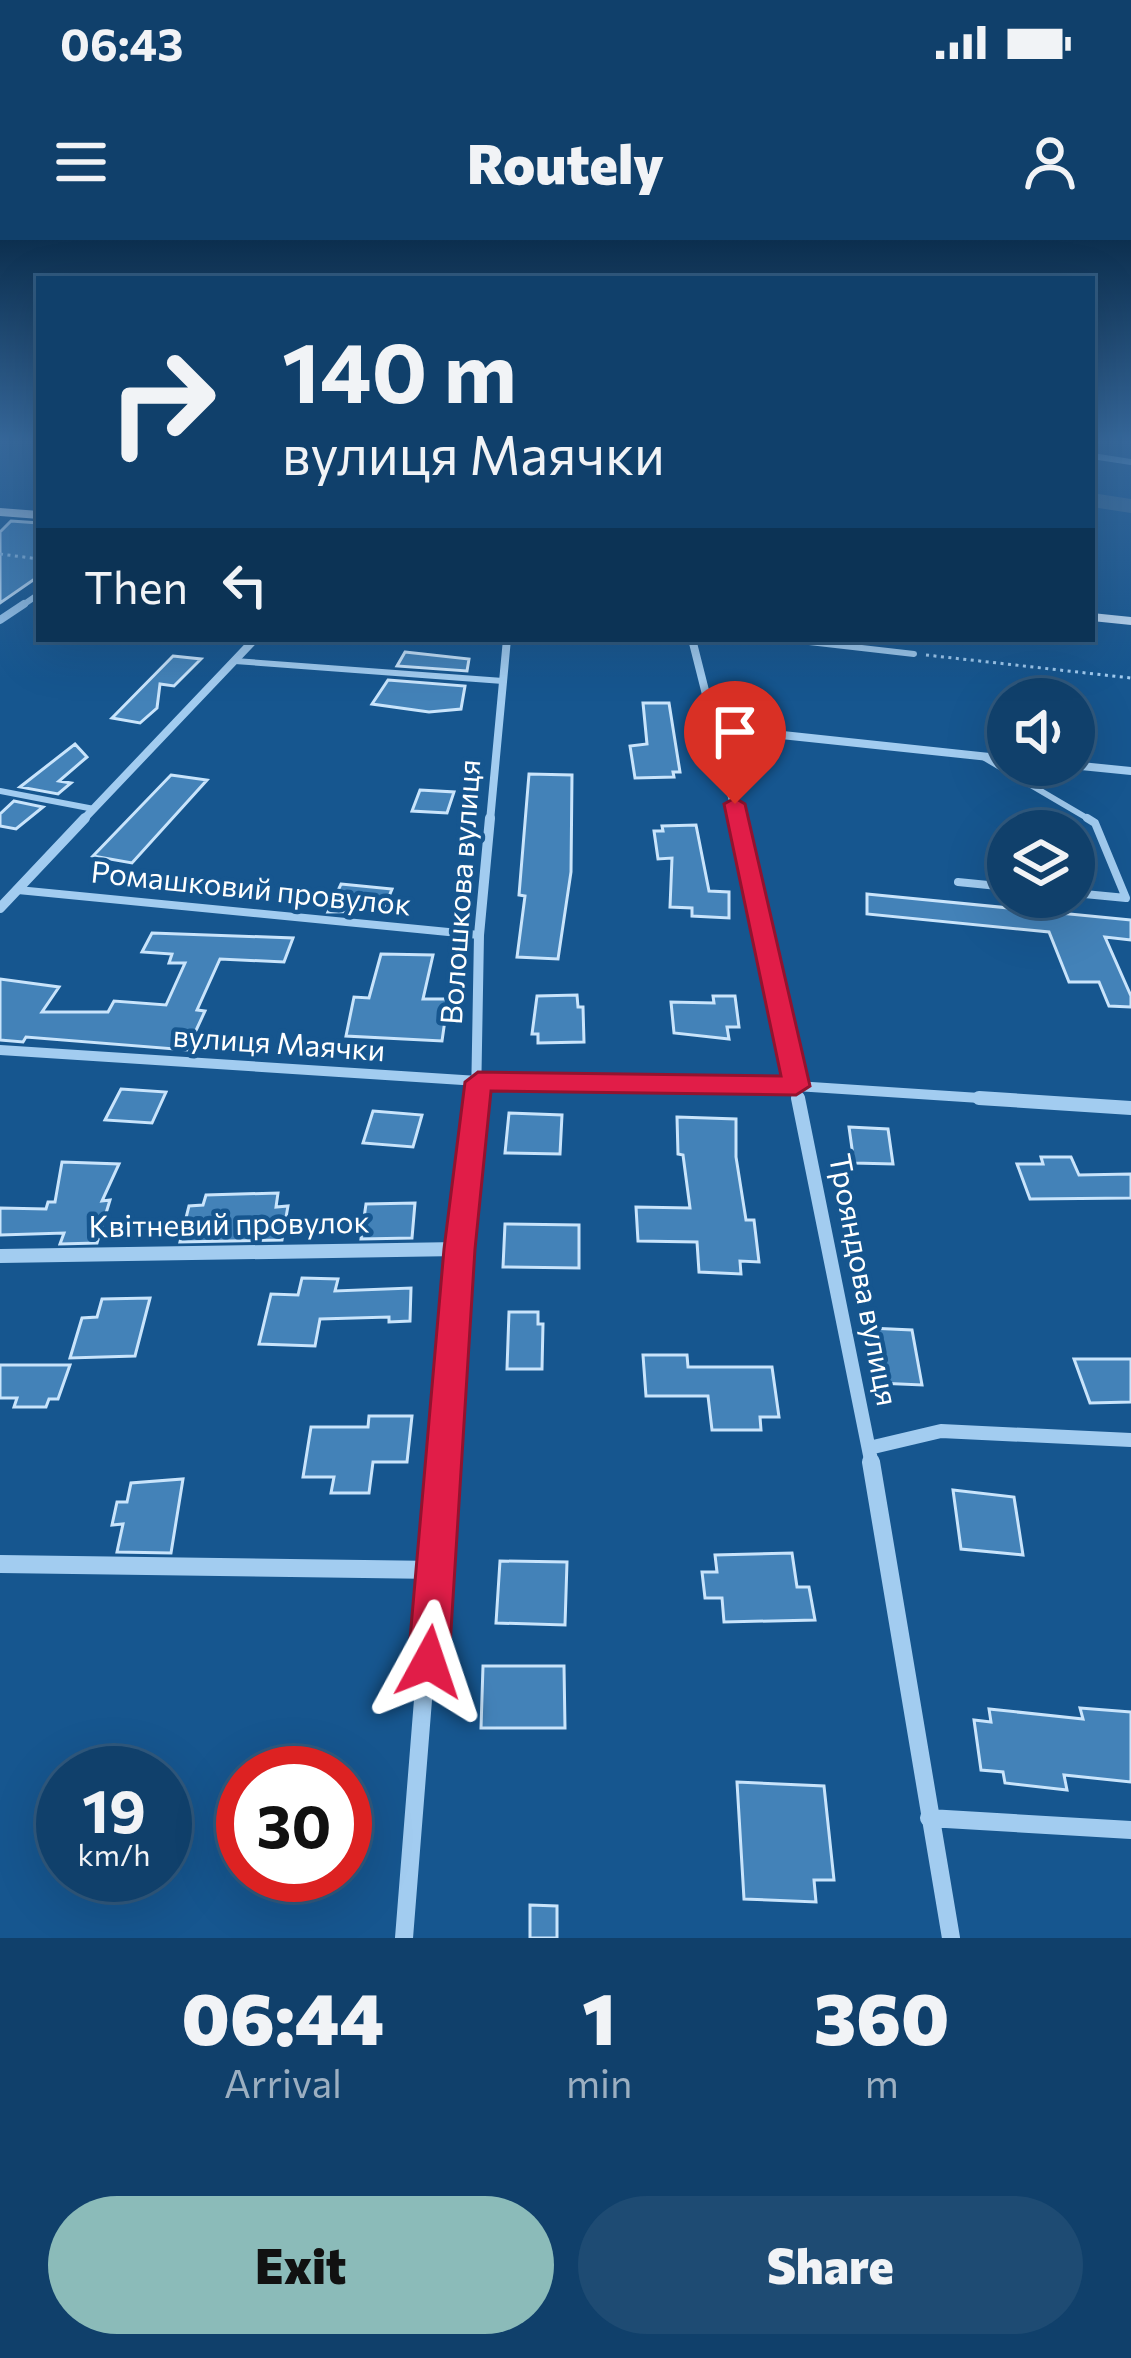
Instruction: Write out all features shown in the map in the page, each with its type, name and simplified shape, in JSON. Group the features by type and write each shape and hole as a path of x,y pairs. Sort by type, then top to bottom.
{"main road":[{"path":"1095,617 1131,621"}],"street":[{"path":"0,620 36,595"},
{"path":"0,908 252,642"},
{"name":"Волошкова вулиця","path":"404,1938 437,1570 459,1249 478,1082 479,935 507,642"},
{"name":"Трояндова вулиця","path":"693,642 796,1086 869,1448 951,1938"},
{"path":"716,728 987,757"},
{"path":"1095,767 1131,771"},
{"name":"вулиця Маячки","path":"0,1050 478,1082 796,1086 1131,1108"},
{"name":"Квітневий провулок","path":"0,1256 459,1249"},
{"path":"869,1448 941,1431 1131,1440"},
{"path":"0,1564 437,1570"},
{"path":"929,1818 1131,1830"}],"lane":[{"path":"809,642 914,654"},
{"path":"235,661 503,681"},
{"path":"983,757 1095,823 1129,898 1095,895"},
{"path":"0,791 94,809"},
{"path":"958,882 987,885"},
{"name":"Ромашковий провулок","path":"18,890 479,935"}],"path":[{"path":"0,554 36,559"},
{"path":"914,654 1131,678"}],"building":[{"path":"11,521 36,523 36,578 0,603 0,532"},
{"path":"405,652 469,659 467,671 397,666"},
{"path":"173,656 201,659 174,686 160,684 157,708 140,723 112,718"},
{"path":"388,680 465,686 461,709 429,712 372,704"},
{"path":"643,703 669,703 680,772 673,772 674,777 635,778 630,746 647,744"},
{"path":"75,744 87,757 59,781 71,783 58,794 20,787"},
{"path":"529,774 572,775 571,872 558,959 517,957 525,896 519,895"},
{"path":"171,775 207,780 132,863 93,856"},
{"path":"420,790 454,792 447,813 412,811"},
{"path":"14,801 43,807 16,829 0,826 0,814"},
{"path":"696,825 709,891 729,892 729,918 692,916 692,908 670,907 672,858 658,859 654,831 663,831 662,826"},
{"path":"341,884 392,889 383,911 328,912"},
{"path":"867,894 987,906 987,918 1131,920 1131,940 1105,937 1131,996 1131,1007 1109,1006 1099,982 1069,982 1049,932 867,914"},
{"path":"152,933 293,938 284,962 220,959 197,1010 205,1011 187,1050 26,1037 23,1042 0,1040 0,979 59,987 42,1012 108,1012 114,1001 166,1005 185,963 169,963 172,954 142,952"},
{"path":"381,954 433,955 423,999 448,999 442,1041 346,1036 354,997 369,998"},
{"path":"577,995 578,1007 583,1007 584,1042 538,1043 538,1034 532,1034 537,996"},
{"path":"713,996 735,996 739,1027 727,1027 729,1039 674,1033 671,1002 714,1003"},
{"path":"121,1089 166,1092 152,1123 105,1120"},
{"path":"373,1111 422,1115 413,1147 363,1143"},
{"path":"509,1113 562,1115 560,1154 505,1153"},
{"path":"677,1117 736,1119 736,1157 746,1220 754,1220 759,1262 740,1261 741,1274 699,1272 697,1242 638,1241 636,1207 690,1208 683,1155 678,1154"},
{"path":"849,1127 888,1129 893,1164 854,1163"},
{"path":"1041,1157 1071,1157 1079,1175 1131,1174 1131,1198 1030,1199 1017,1164 1043,1164"},
{"path":"62,1162 119,1164 102,1201 110,1200 97,1243 60,1244 64,1233 0,1235 0,1208 46,1209 48,1202 55,1202"},
{"path":"278,1193 276,1207 288,1206 282,1240 180,1242 189,1206 203,1205 206,1195"},
{"path":"415,1203 412,1238 361,1239 366,1204"},
{"path":"505,1224 579,1225 579,1268 503,1267"},
{"path":"302,1278 338,1279 335,1291 411,1288 410,1321 320,1319 315,1346 259,1344 271,1294 298,1295"},
{"path":"150,1298 135,1356 70,1358 82,1318 97,1317 102,1299"},
{"path":"509,1312 538,1312 538,1324 543,1324 542,1369 507,1369"},
{"path":"869,1328 912,1330 922,1385 878,1383"},
{"path":"643,1355 687,1355 688,1367 772,1367 779,1417 760,1417 761,1430 712,1430 708,1396 646,1396"},
{"path":"1074,1359 1131,1359 1131,1402 1090,1403"},
{"path":"0,1365 70,1365 58,1399 49,1399 46,1407 14,1407 17,1398 0,1398"},
{"path":"369,1416 412,1416 407,1462 373,1462 369,1493 331,1493 334,1477 303,1477 311,1427 368,1427"},
{"path":"183,1479 171,1553 117,1552 123,1524 112,1525 117,1502 127,1502 131,1483"},
{"path":"953,1490 1014,1497 1023,1555 961,1549"},
{"path":"792,1553 797,1587 809,1587 815,1620 724,1622 722,1598 705,1598 702,1572 717,1572 715,1555"},
{"path":"500,1561 567,1562 565,1625 496,1623"},
{"path":"483,1666 564,1666 565,1728 481,1728"},
{"path":"1080,1708 1131,1712 1131,1782 1064,1775 1067,1790 1005,1783 1003,1772 981,1770 974,1720 991,1722 989,1709 1083,1719"},
{"path":"737,1782 824,1786 834,1880 814,1880 816,1902 744,1899"},
{"path":"530,1905 557,1906 557,1938 530,1938"}],"route":[{"path":"429,1662 459,1249 478,1082 796,1086 735,804"}]}
